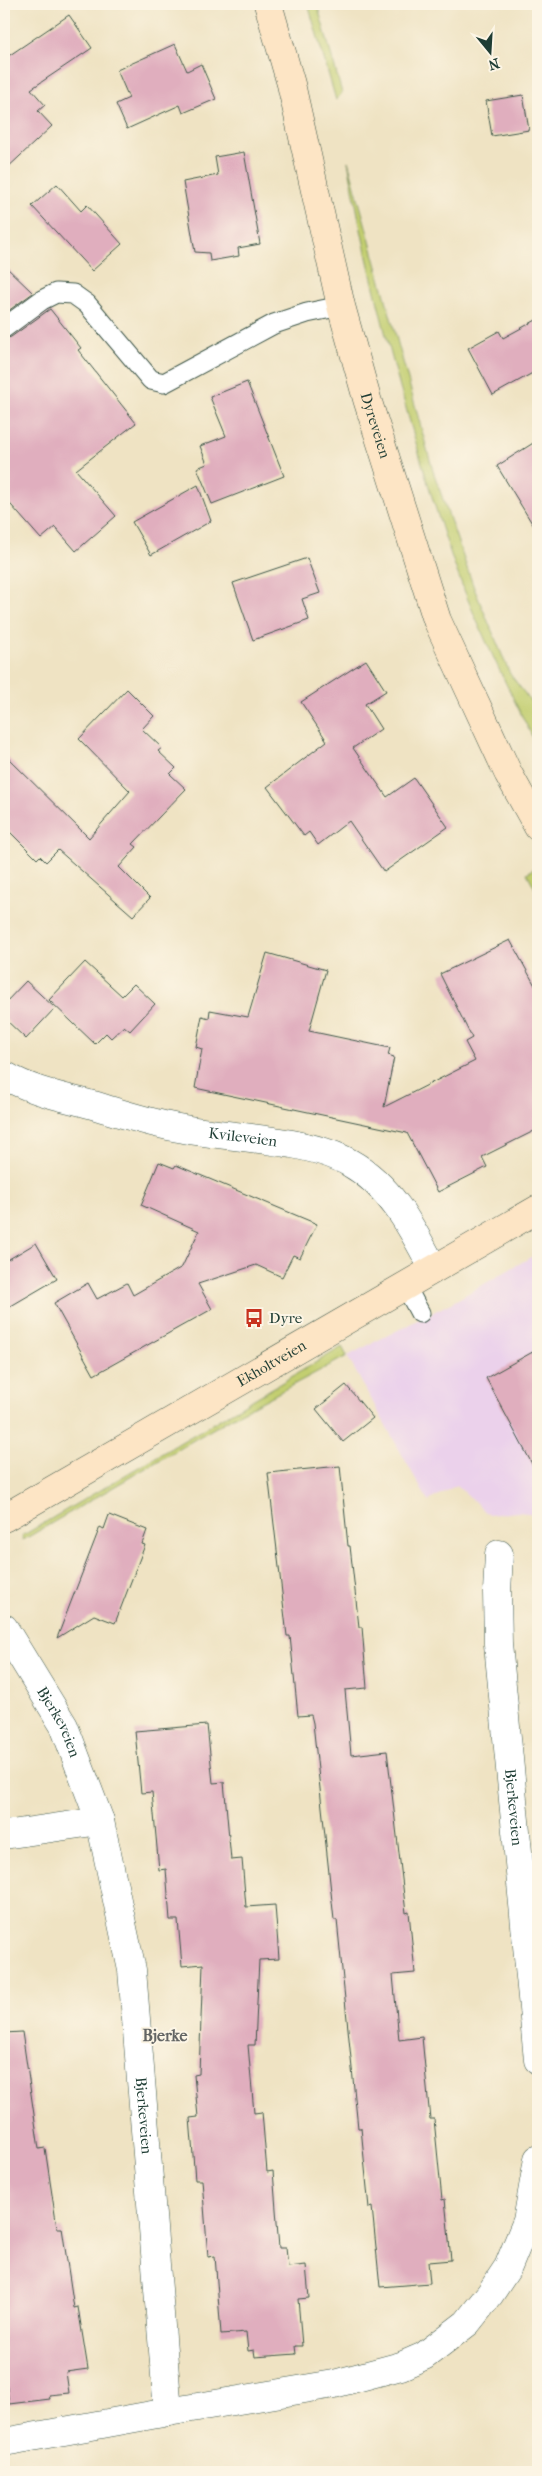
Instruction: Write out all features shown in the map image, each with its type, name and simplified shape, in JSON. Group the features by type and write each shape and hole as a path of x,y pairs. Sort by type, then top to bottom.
{"main road":[{"name":"Dyreveien","path":"268,4 291,84 341,306 367,400 437,620 508,773 538,826"},
{"name":"Ekholtveien","path":"4,1518 433,1268 538,1209"}],"street":[{"name":"Kvileveien","path":"4,1075 40,1091 135,1117 184,1129 315,1149 350,1162 384,1189 411,1226 433,1268"},
{"name":"Bjerkeveien","path":"499,1554 497,1592 498,1644 538,2060"},
{"name":"Bjerkeveien","path":"4,1628 64,1726 100,1821 132,1970 168,2412"},
{"path":"4,1835 100,1821"},
{"path":"4,2442 334,2384 401,2366 424,2356 467,2323 508,2267 527,2221 538,2159"}],"lane":[{"path":"4,328 42,300 56,294 73,294 87,304 151,380 164,383 274,324 307,313 341,306"},
{"path":"405,1285 420,1312"}],"shaded area":[{"path":"538,1253 538,1514 517,1512 489,1515 457,1485 428,1501 347,1356 453,1302"}],"green space":[{"path":"308,4 317,4 342,93 336,100"},
{"path":"348,161 433,471 474,588 510,674 538,711 538,748 477,620 459,577 439,519 383,325 360,227"},
{"path":"535,868 538,869 538,894 527,873"},
{"path":"342,1347 347,1356 233,1417 23,1540 22,1536"}],"building":[{"path":"69,15 92,48 31,89 45,105 38,111 52,126 4,171 4,59"},
{"path":"175,44 187,71 201,64 216,99 183,113 180,105 127,129 116,104 129,98 117,70"},
{"path":"523,95 529,130 492,136 486,101"},
{"path":"244,152 260,244 238,248 239,256 210,261 209,253 195,252 183,182 218,175 215,157"},
{"path":"57,184 81,211 87,205 122,244 92,271 32,206"},
{"path":"4,265 33,293 4,314"},
{"path":"50,309 81,348 78,350 136,423 76,470 116,516 76,551 55,527 41,539 4,497 4,339 11,337"},
{"path":"538,319 538,370 493,395 468,348 499,331 503,338"},
{"path":"247,382 284,476 212,504 197,468 207,464 200,446 226,436 210,397"},
{"path":"538,440 538,533 497,466"},
{"path":"198,485 211,521 151,555 132,522"},
{"path":"307,558 320,593 302,599 309,620 253,640 233,583"},
{"path":"366,660 386,691 365,704 381,729 353,748 387,797 414,778 448,827 384,872 349,821 318,845 309,832 304,836 267,787 327,741 301,702"},
{"path":"127,689 154,716 142,729 162,748 158,751 176,768 170,774 186,789 133,844 137,847 119,867 150,898 133,916 58,850 46,862 40,856 37,859 4,826 4,754 89,838 130,791 79,739"},
{"path":"510,940 538,991 538,1129 482,1157 487,1167 438,1192 407,1133 195,1088 202,1049 196,1047 202,1016 209,1018 210,1010 248,1017 267,953 326,970 309,1031 390,1048 388,1055 394,1057 384,1107 475,1061 465,1042 472,1038 440,974"},
{"path":"85,962 122,996 134,984 155,1004 130,1031 124,1026 111,1038 106,1033 95,1044 49,1000"},
{"path":"26,981 55,1008 26,1039 4,1018 4,1004"},
{"path":"159,1162 174,1168 176,1165 317,1224 300,1258 293,1255 282,1277 256,1265 198,1284 212,1309 94,1375 54,1303 88,1283 97,1299 127,1283 133,1295 182,1267 199,1231 141,1205"},
{"path":"36,1243 57,1279 4,1310 4,1262"},
{"path":"538,1349 538,1475 486,1378"},
{"path":"346,1385 373,1418 343,1442 316,1409"},
{"path":"340,1466 359,1627 362,1627 367,1688 345,1690 351,1755 387,1751 406,1913 409,1912 415,1973 393,1975 399,2040 422,2037 430,2119 434,2119 442,2200 445,2199 451,2260 428,2262 430,2283 380,2287 372,2207 369,2208 361,2128 358,2128 337,1920 334,1920 313,1723 311,1715 298,1716 290,1636 287,1636 268,1473"},
{"path":"109,1515 147,1530 142,1544 145,1545 115,1623 94,1615 57,1638 100,1527 104,1529"},
{"path":"207,1725 213,1783 224,1782 231,1860 242,1859 246,1907 275,1905 279,1959 259,1960 255,2045 248,2045 254,2113 262,2112 267,2172 273,2171 279,2248 286,2248 288,2267 306,2265 309,2298 298,2299 302,2346 295,2346 296,2354 255,2357 254,2350 248,2351 246,2332 221,2334 215,2256 208,2257 202,2180 195,2180 190,2118 198,2117 194,2075 199,2074 203,1964 182,1966 178,1920 170,1920 166,1869 159,1870 152,1792 141,1793 135,1731"},
{"path":"22,2032 39,2149 45,2148 57,2228 62,2228 74,2308 78,2307 88,2369 66,2372 69,2393 49,2395 50,2399 9,2404 4,2366 4,2033"}],"place":[{"name":"Dyre","path":"254,1318"}],"district":[{"name":"Bjerke","path":"165,2035"}]}
